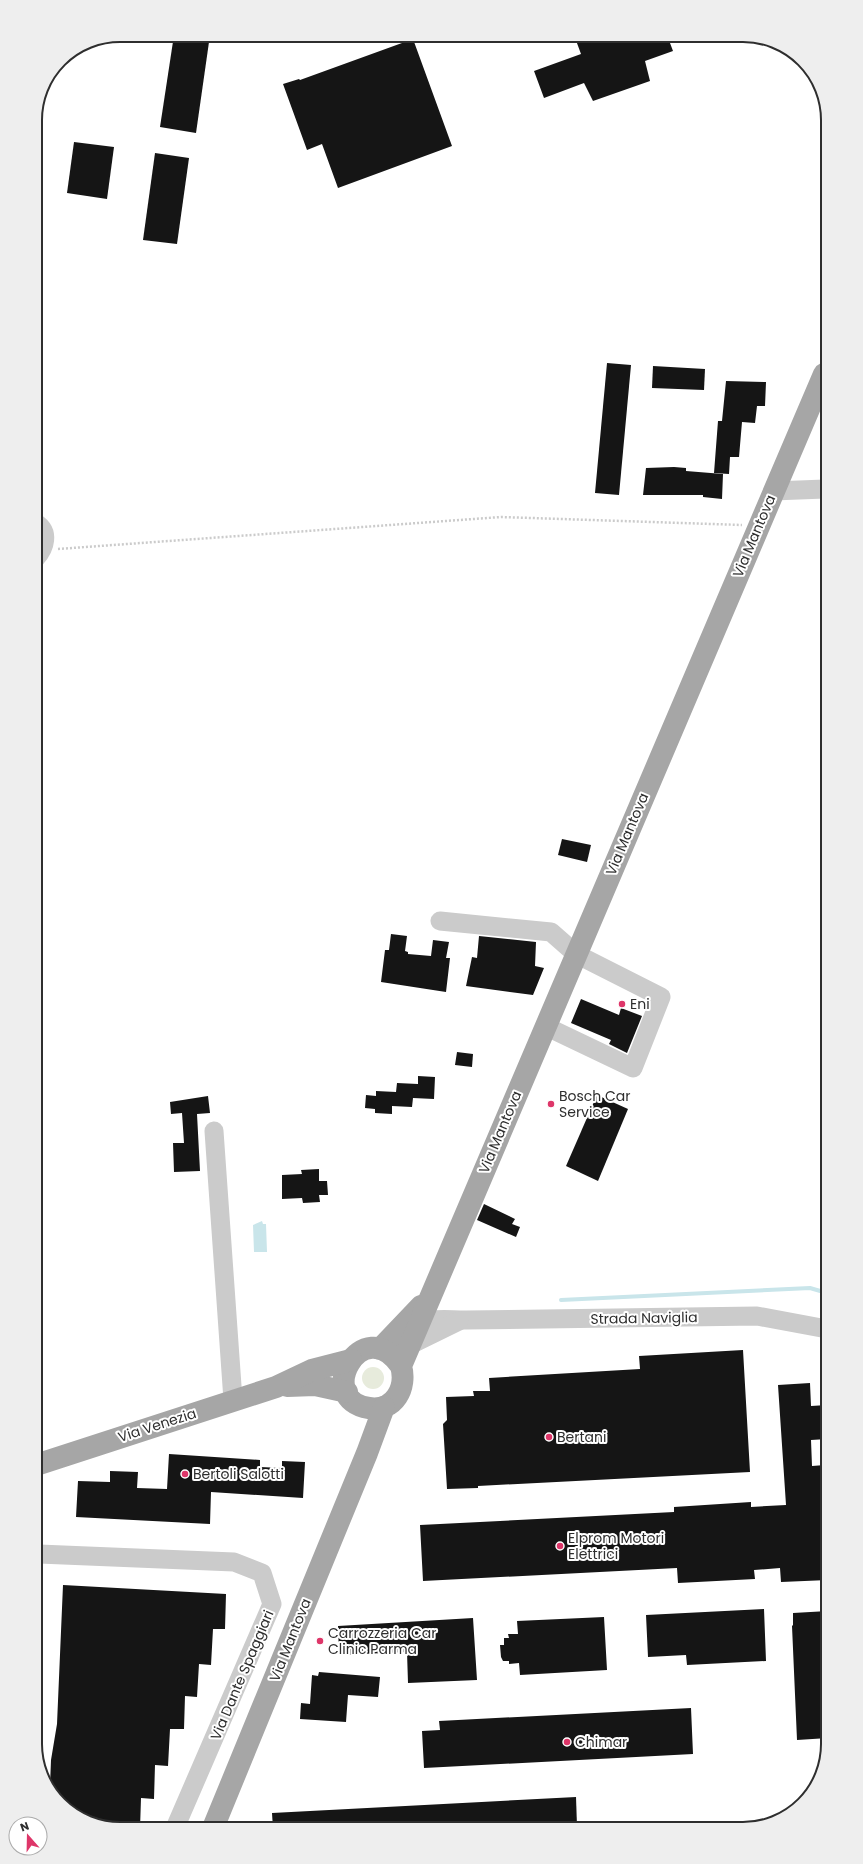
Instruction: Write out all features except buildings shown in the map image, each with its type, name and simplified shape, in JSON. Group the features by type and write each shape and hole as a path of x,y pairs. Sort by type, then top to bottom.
{"main road":[{"name":"Via Mantova","path":"215,1822 367,1453 384,1407 391,1403 401,1390 404,1382 401,1366 821,381"},
{"name":"Via Mantova","path":"381,1348 431,1295"},
{"path":"351,1360 364,1350 381,1348 388,1352 401,1366"},
{"name":"Via Mantova","path":"351,1360 344,1375 354,1399 367,1453"},
{"name":"Via Venezia","path":"42,1463 276,1386 312,1370 351,1360"},
{"name":"Via Venezia","path":"276,1386 315,1385 354,1399"},
{"path":"354,1399 376,1408 384,1407"}],"street":[{"path":"773,491 821,489"},
{"path":"42,528 45,542 42,548"},
{"path":"440,921 551,932 576,954 661,997 633,1068 545,1026"},
{"path":"214,1131 234,1400"},
{"name":"Strada Naviglia","path":"381,1348 421,1321 444,1319 757,1316 821,1328"},
{"name":"Strada Naviglia","path":"410,1345 461,1320"},
{"name":"Via Dante Spaggiari","path":"42,1554 234,1562 262,1573 272,1604 178,1822"}],"path":[{"path":"42,554 501,517 758,526"}],"shaded area":[{"path":"369,1367 377,1367 384,1374 384,1382 377,1389 369,1389 362,1382 362,1374"}],"water":[{"path":"262,1221 263,1224 266,1224 267,1252 254,1252 253,1225"}],"waterway":[{"path":"561,1300 810,1288 821,1291"}],"place":[{"name":"Eni","path":"622,1004"},
{"name":"Bosch Car Service","path":"551,1104"},
{"name":"Bertani","path":"549,1437"},
{"name":"Bertoli Salotti","path":"185,1474"},
{"name":"Elprom Motori Elettrici","path":"560,1546"},
{"name":"Carrozzeria Car Clinic Parma","path":"320,1641"},
{"name":"Chimar","path":"567,1742"}]}
